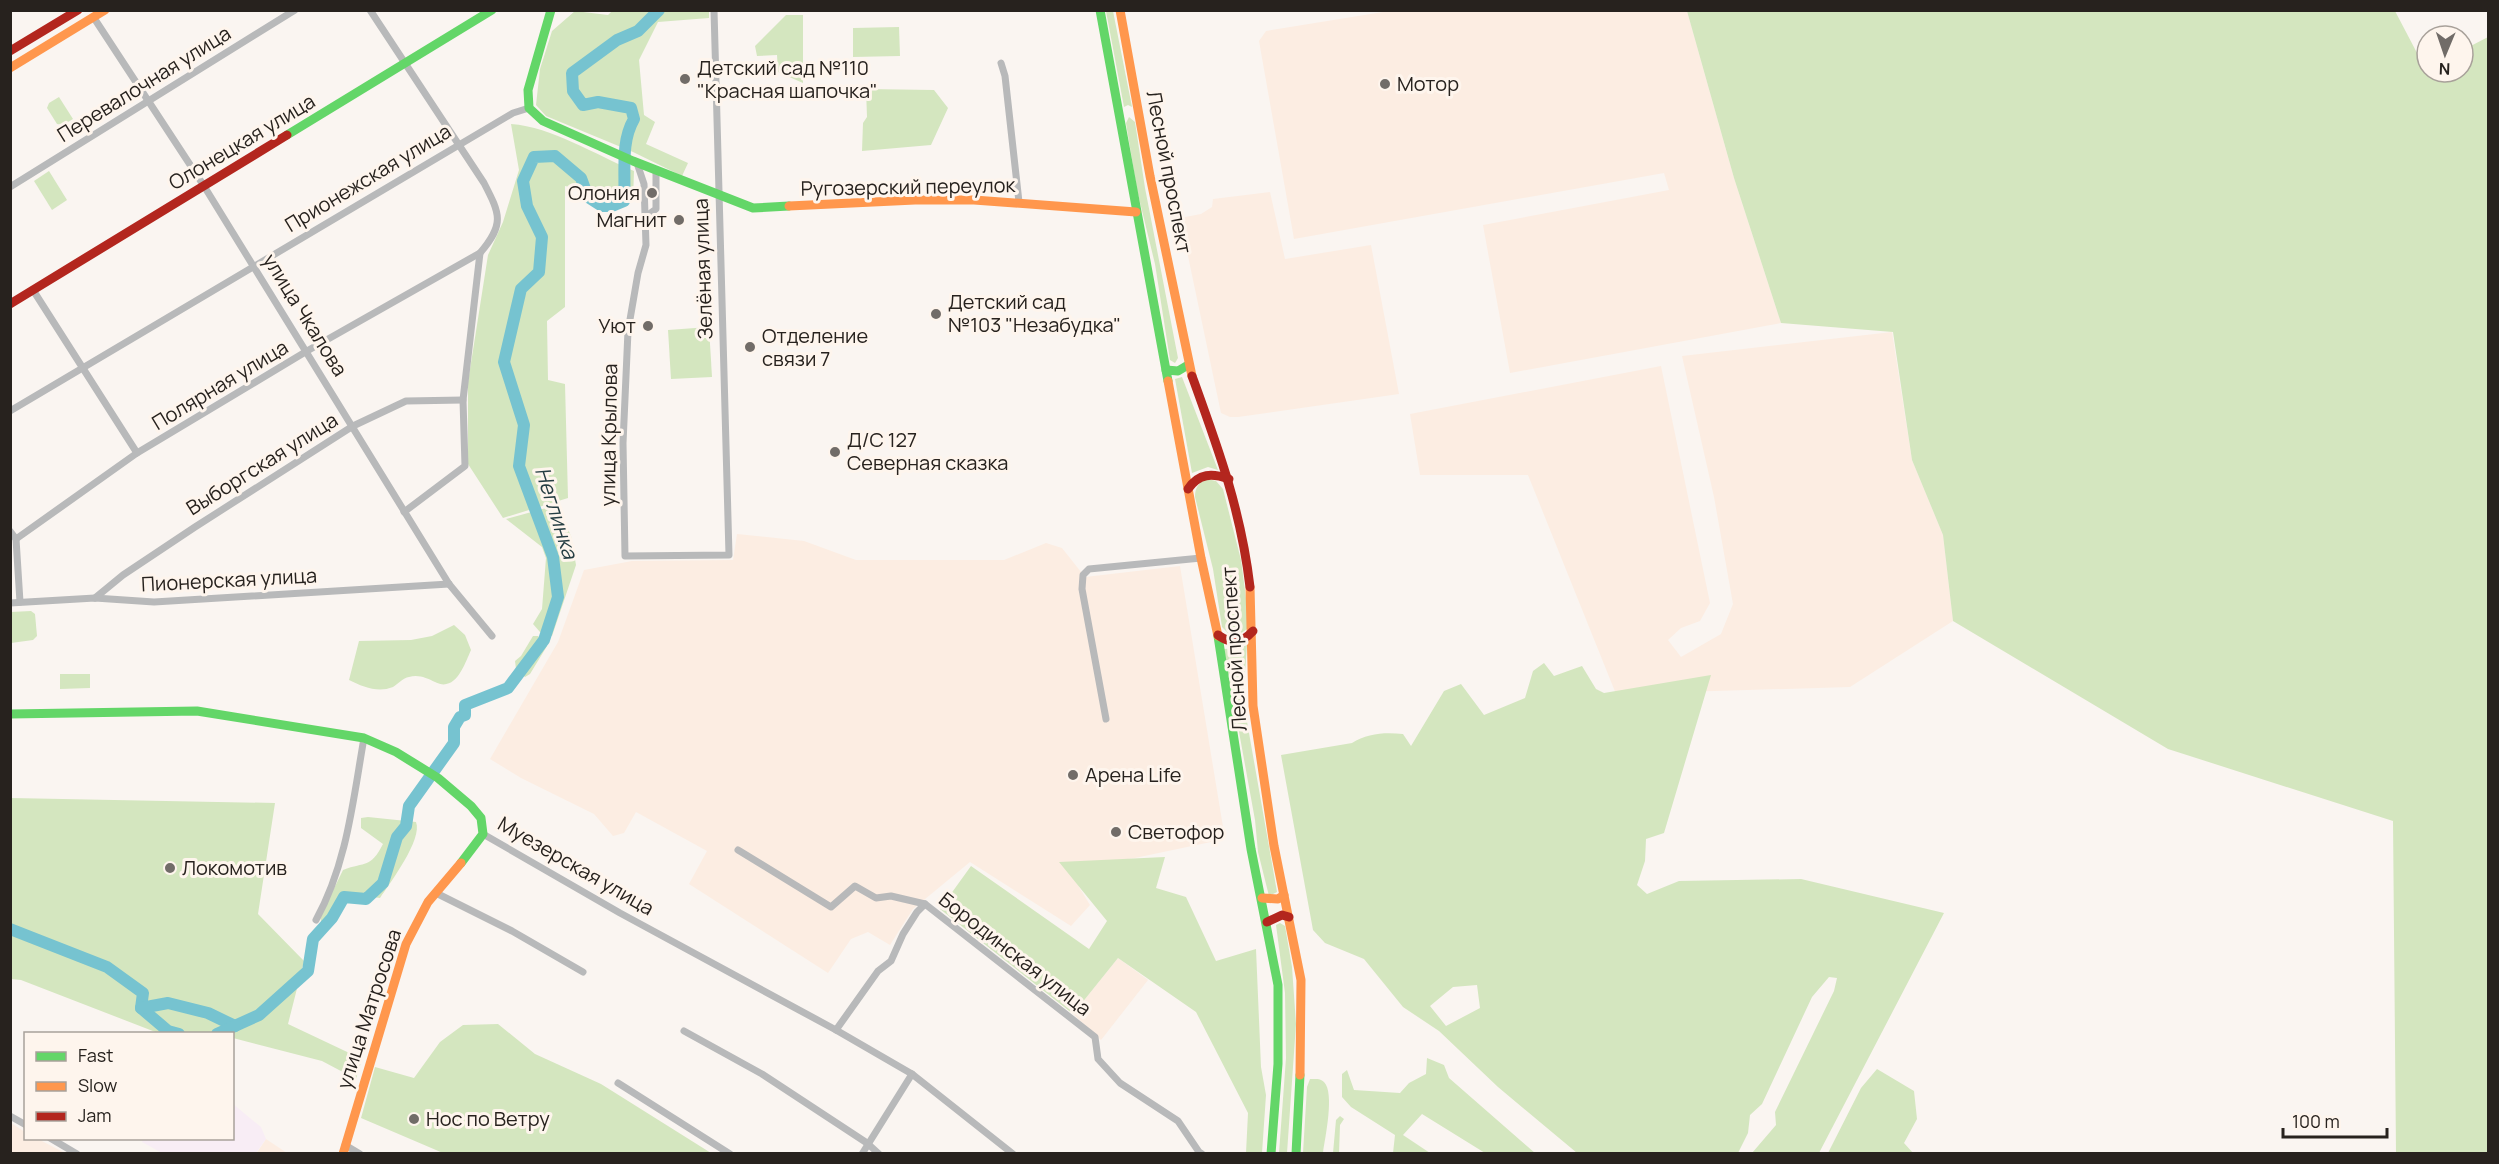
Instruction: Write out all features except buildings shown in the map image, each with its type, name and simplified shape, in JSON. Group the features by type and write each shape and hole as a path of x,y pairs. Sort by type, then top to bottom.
{"main road":[{"path":"62,21 66,10"},
{"path":"10,51 78,10"},
{"path":"10,68 91,14 105,10"},
{"name":"Олонецкая улица","path":"10,304 492,10"},
{"path":"551,10 528,90 529,108 543,121 717,196"},
{"name":"Лесной проспект","path":"1100,10 1201,558 1218,635 1251,849 1278,985 1279,1029 1271,1154"},
{"name":"Лесной проспект","path":"1120,10 1188,365 1229,479 1246,554 1252,606 1253,706 1274,846 1300,980 1300,1072 1296,1154"},
{"path":"1119,118 1130,110 1139,113"},
{"name":"Ругозерский переулок","path":"717,196 759,208 915,200 1019,202 1136,212"},
{"path":"1166,370 1177,372 1188,365"},
{"path":"1188,489 1193,480 1204,474 1216,474 1229,479"},
{"path":"1218,635 1226,642 1236,643 1246,639 1252,631"},
{"name":"Муезерская улица","path":"10,714 197,711 364,738 396,752 438,778 471,806 481,818 483,834"},
{"name":"улица Матросова","path":"344,1149 406,944 428,902 483,834"},
{"path":"1262,898 1278,899 1284,895"},
{"path":"1267,922 1282,915 1289,917"}],"street":[{"name":"Перевалочная улица","path":"10,187 295,10"},
{"path":"370,10 484,183 498,210 494,237 480,253 463,400 464,469 404,512"},
{"name":"Зелёная улица","path":"714,10 717,196 729,527"},
{"name":"улица Чкалова","path":"91,14 204,186 449,584 492,636"},
{"path":"1001,63 1005,76 1019,202"},
{"name":"Прионежская улица","path":"10,411 513,113 529,108"},
{"name":"улица Крылова","path":"635,162 644,184 646,245 638,273 628,331 623,442 625,556 729,555 729,527"},
{"path":"644,184 656,171"},
{"path":"645,217 656,209 656,171"},
{"name":"Полярная улица","path":"16,539 138,453 307,351 480,253"},
{"path":"33,291 138,453"},
{"name":"Выборгская улица","path":"95,598 123,575 195,527 353,426 406,401 463,400"},
{"path":"10,531 16,539 20,602"},
{"path":"1106,719 1082,589 1083,575 1089,569 1201,558"},
{"name":"Пионерская улица","path":"10,603 95,598 154,602 449,584"},
{"path":"316,920 342,856 364,738"},
{"name":"Муезерская улица","path":"483,834 620,913 836,1030 912,1074 1013,1154"},
{"name":"Бородинская улица","path":"738,850 831,906 855,886 876,898 891,896 925,904 1095,1037 1098,1059 1120,1083 1178,1121 1202,1154"},
{"path":"436,893 512,931 583,972"},
{"path":"836,1030 878,970 891,962 903,934 925,904"},
{"path":"684,1031 762,1074 867,1143 879,1154"},
{"path":"862,1154 912,1074"},
{"path":"618,1083 730,1154"},
{"path":"10,1116 24,1124"},
{"path":"53,1140 77,1154"},
{"path":"344,1149 360,1154"}],"shaded area":[{"path":"1389,11 1687,11 1734,178 1781,323 1510,373 1483,225 1669,190 1664,173 1294,239 1259,41 1266,31"},
{"path":"1270,192 1285,259 1371,245 1399,394 1238,417 1230,417 1221,413 1180,218 1201,214 1212,207 1213,199"},
{"path":"1892,332 1912,460 1943,535 1953,621 1850,687 1616,694 1528,475 1420,475 1410,414 1661,366 1710,603 1700,621 1681,628 1668,640 1681,657 1721,634 1733,604 1714,497 1682,356"},
{"path":"737,534 804,541 856,560 1004,560 1046,543 1062,548 1085,577 1180,566 1225,839 1135,858 1067,867 1090,905 1071,926 970,862 913,909 890,945 868,932 851,939 828,973 689,884 707,851 636,812 624,833 613,836 594,814 521,778 490,759 558,642 584,570 632,561 733,560"},
{"path":"1118,958 1148,980 1101,1040 1073,1014"},
{"path":"234,1105 261,1127 266,1139 256,1153 162,1153 142,1142 143,1140 234,1140"},
{"path":"11,1123 24,1131 24,1140 40,1140 65,1153 11,1153"},
{"path":"266,1139 287,1153 256,1154"}],"green space":[{"path":"613,10 709,11 709,18 658,22 639,60 644,115 655,122 646,144 688,163 682,176 633,152 546,116 536,105 540,69 552,31 575,11 608,15"},
{"path":"1106,11 1113,11 1132,107 1128,105 1124,107"},
{"path":"1687,11 2395,11 2415,49 2415,84 2475,84 2475,44 2488,37 2488,1153 2396,1153 2393,821 2168,749 1953,621 1943,535 1912,460 1893,332 1781,323 1734,178"},
{"path":"786,15 803,15 803,83 778,72 777,55 757,56 755,46"},
{"path":"899,27 900,56 853,57 853,28"},
{"path":"866,89 934,90 948,108 931,145 862,151 863,123 867,117"},
{"path":"59,97 73,119 63,125 57,124 47,108 49,103"},
{"path":"1129,117 1135,122 1145,188 1178,358 1175,363 1170,360 1155,264 1137,190 1126,123"},
{"path":"511,124 542,130 558,136 634,171 633,200 565,186 565,307 547,321 548,380 565,384 568,498 503,518 468,464 468,382 488,255 503,222 519,170"},
{"path":"49,171 67,200 52,210 34,181"},
{"path":"709,327 712,377 671,379 668,330"},
{"path":"1182,377 1218,470 1208,467 1192,473 1175,379"},
{"path":"1207,479 1216,481 1223,489 1241,560 1249,621 1247,629 1237,636 1229,634 1222,627 1213,569 1195,497 1198,486"},
{"path":"557,505 571,536 576,565 552,636 540,632 533,624 542,609 546,558 542,547 506,519"},
{"path":"31,611 35,614 37,636 33,640 11,643 11,612"},
{"path":"454,625 465,635 471,650 459,675 449,683 442,684 412,676 393,687 376,689 349,680 359,641 411,640 432,636"},
{"path":"533,636 538,636 547,646 530,674 525,677 516,669 515,661 521,656"},
{"path":"1247,645 1244,687 1246,716 1277,892 1269,896 1258,852 1255,820 1224,649"},
{"path":"1544,663 1554,676 1582,666 1596,689 1604,693 1711,675 1664,833 1646,839 1645,861 1637,885 1647,894 1679,881 1801,879 1944,913 1819,1153 1752,1153 1776,1125 1775,1112 1834,991 1837,978 1829,977 1812,997 1762,1104 1750,1115 1748,1133 1738,1153 1577,1153 1498,1087 1439,1031 1403,1007 1364,959 1325,943 1313,930 1281,755 1352,743 1370,735 1383,733 1403,734 1411,746 1444,691 1461,684 1484,715 1525,698 1533,671","holes":["1477,985 1480,1008 1446,1026 1430,1006 1453,987"]},
{"path":"60,674 90,674 90,688 60,689"},
{"path":"11,798 275,803 258,914 304,961 288,1024 362,1059 356,1079 322,1061 234,1038 234,1032 155,1032 21,980 11,979"},
{"path":"361,818 416,822 415,839 398,872 380,898 343,893 327,921 321,921 320,917 343,870 371,861 383,844 361,828"},
{"path":"1165,857 1156,888 1186,897 1216,961 1256,949 1261,1067 1266,1095 1262,1153 1246,1153 1248,1113 1196,1012 1118,958 1073,1014 940,909 971,866 1089,949 1107,921 1059,862"},
{"path":"1280,923 1285,926 1292,967 1296,1024 1287,1153 1279,1153 1286,1058 1285,993 1276,925"},
{"path":"498,1024 535,1054 601,1084 711,1153 443,1153 361,1118 375,1067 414,1078 440,1042 463,1025"},
{"path":"1427,1058 1444,1065 1449,1078 1535,1153 1485,1153 1422,1114 1403,1135 1430,1153 1393,1153 1395,1135 1351,1107 1342,1097 1342,1074 1347,1070 1354,1090 1400,1093 1409,1083 1426,1074"},
{"path":"1877,1069 1914,1091 1917,1119 1904,1143 1913,1153 1828,1153 1861,1088"},
{"path":"1310,1079 1319,1079 1324,1082 1329,1096 1323,1153 1303,1153 1307,1087"},
{"path":"1340,1116 1344,1119 1340,1125 1339,1153 1333,1153 1336,1120"}],"waterway":[{"name":"Неглинка","path":"221,1032 259,1015 308,971 313,939 332,918 344,897 366,899 383,883 397,837 406,826 409,806 454,743 454,727 460,717 465,715 465,705 508,688 544,640 558,597 553,557 519,466 524,425 504,362 521,289 539,272 542,237 527,206 523,181 534,157 555,156 581,178 588,197 602,206 612,206 624,201 625,148 634,119 631,108 598,102 583,105 573,91 572,73 617,40 638,31 659,10"},
{"name":"Неглинка","path":"10,929 107,967 143,993 141,1008 172,1032"},
{"path":"141,1008 168,1003 208,1013 235,1026"}],"traffic: fast":[{"path":"287,135 492,10"},
{"path":"551,10 528,90 529,108 543,121 633,161 753,208 789,206"},
{"path":"1100,10 1168,381"},
{"path":"1166,370 1178,371 1188,365"},
{"path":"1218,636 1251,849 1278,985 1278,1064 1271,1154"},
{"path":"10,714 197,711 364,738 396,752 438,778 471,806 481,818 483,834 461,863"},
{"path":"1296,1154 1300,1075"}],"traffic: slow":[{"path":"10,68 105,10"},
{"path":"1120,10 1150,176 1192,376"},
{"path":"789,206 915,200 974,200 1136,212"},
{"path":"1168,381 1218,636"},
{"path":"1250,587 1253,706 1274,846 1301,980 1300,1075"},
{"path":"343,1154 406,944 428,902 461,863"},
{"path":"1262,898 1278,899 1284,895"}],"traffic: jam":[{"path":"10,51 78,10"},
{"path":"10,304 287,135"},
{"path":"1192,376 1235,505 1250,587"},
{"path":"1188,489 1201,477 1211,475 1229,479"},
{"path":"1218,635 1237,641 1253,631"},
{"path":"1267,922 1282,915 1289,917"}],"place":[{"name":"Детский сад №110 \"Красная шапочка\"","path":"685,79"},
{"name":"Мотор","path":"1385,84"},
{"name":"Олония","path":"652,193"},
{"name":"Магнит","path":"679,220"},
{"name":"Детский сад №103 \"Незабудка\"","path":"936,314"},
{"name":"Уют","path":"648,326"},
{"name":"Отделение связи 7","path":"750,347"},
{"name":"Д/С 127 Северная сказка","path":"835,452"},
{"name":"Арена Life","path":"1073,775"},
{"name":"Светофор","path":"1116,832"},
{"name":"Локомотив","path":"170,868"},
{"name":"Нос по Ветру","path":"414,1119"}]}
